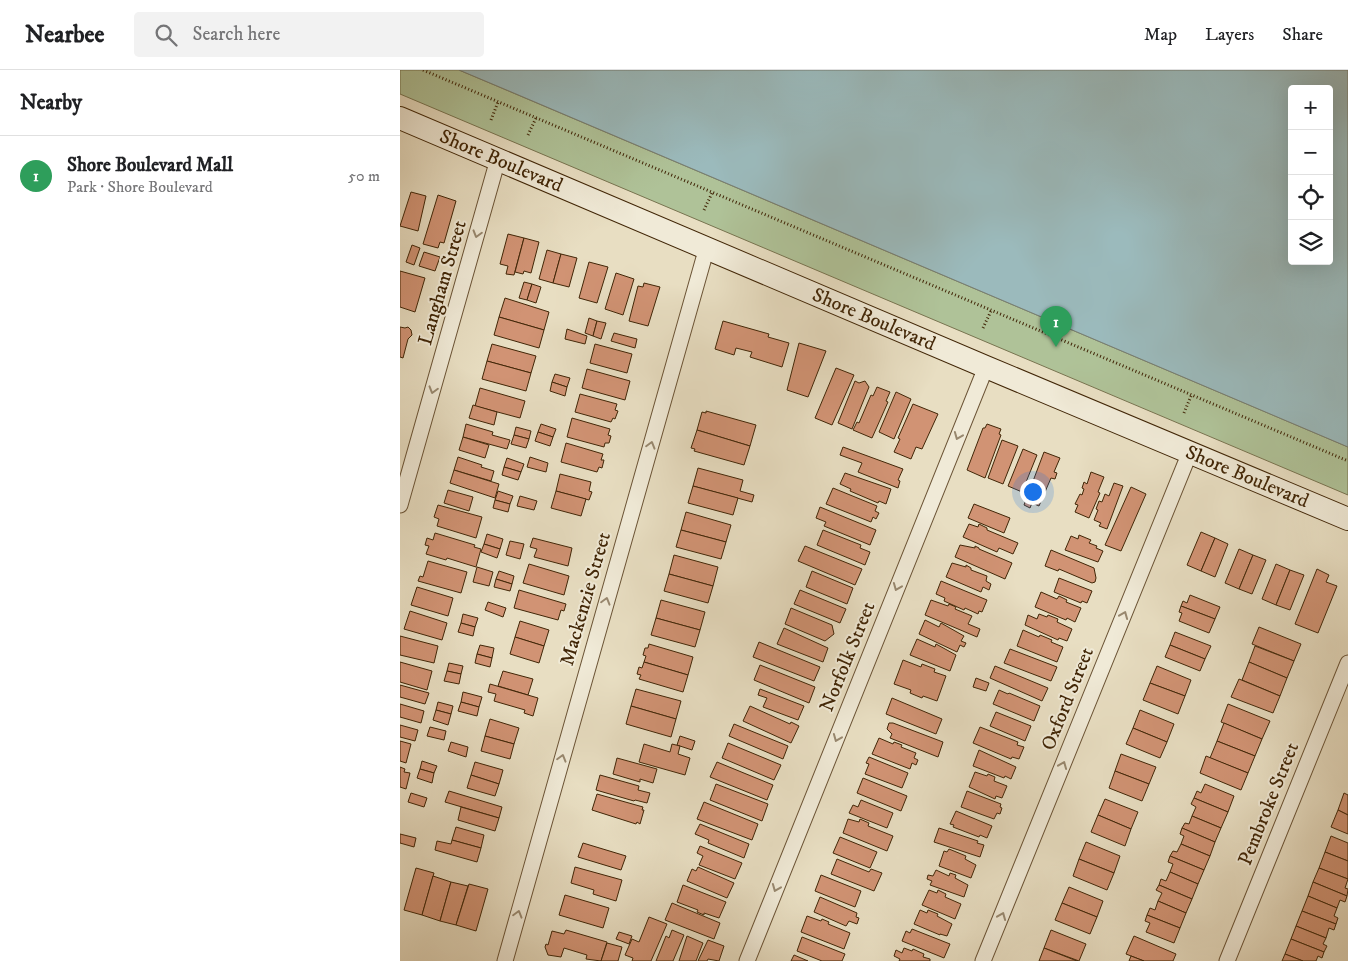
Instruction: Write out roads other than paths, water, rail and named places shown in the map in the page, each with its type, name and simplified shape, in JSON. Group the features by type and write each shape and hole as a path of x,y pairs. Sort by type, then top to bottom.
{"main road":[{"name":"Shore Boulevard","path":"400,118 1348,519"}],"street":[{"name":"Langham Street","path":"400,505 498,160"},
{"name":"Mackenzie Street","path":"505,961 707,247"},
{"name":"Norfolk Street","path":"747,961 986,367"},
{"name":"Oxford Street","path":"983,961 1190,452"},
{"name":"Pembroke Street","path":"1227,961 1348,663"}],"water":[{"path":"459,70 1348,70 1348,447"}],"place":[{"name":"Shore Boulevard Mall","path":"1056,347"}]}
